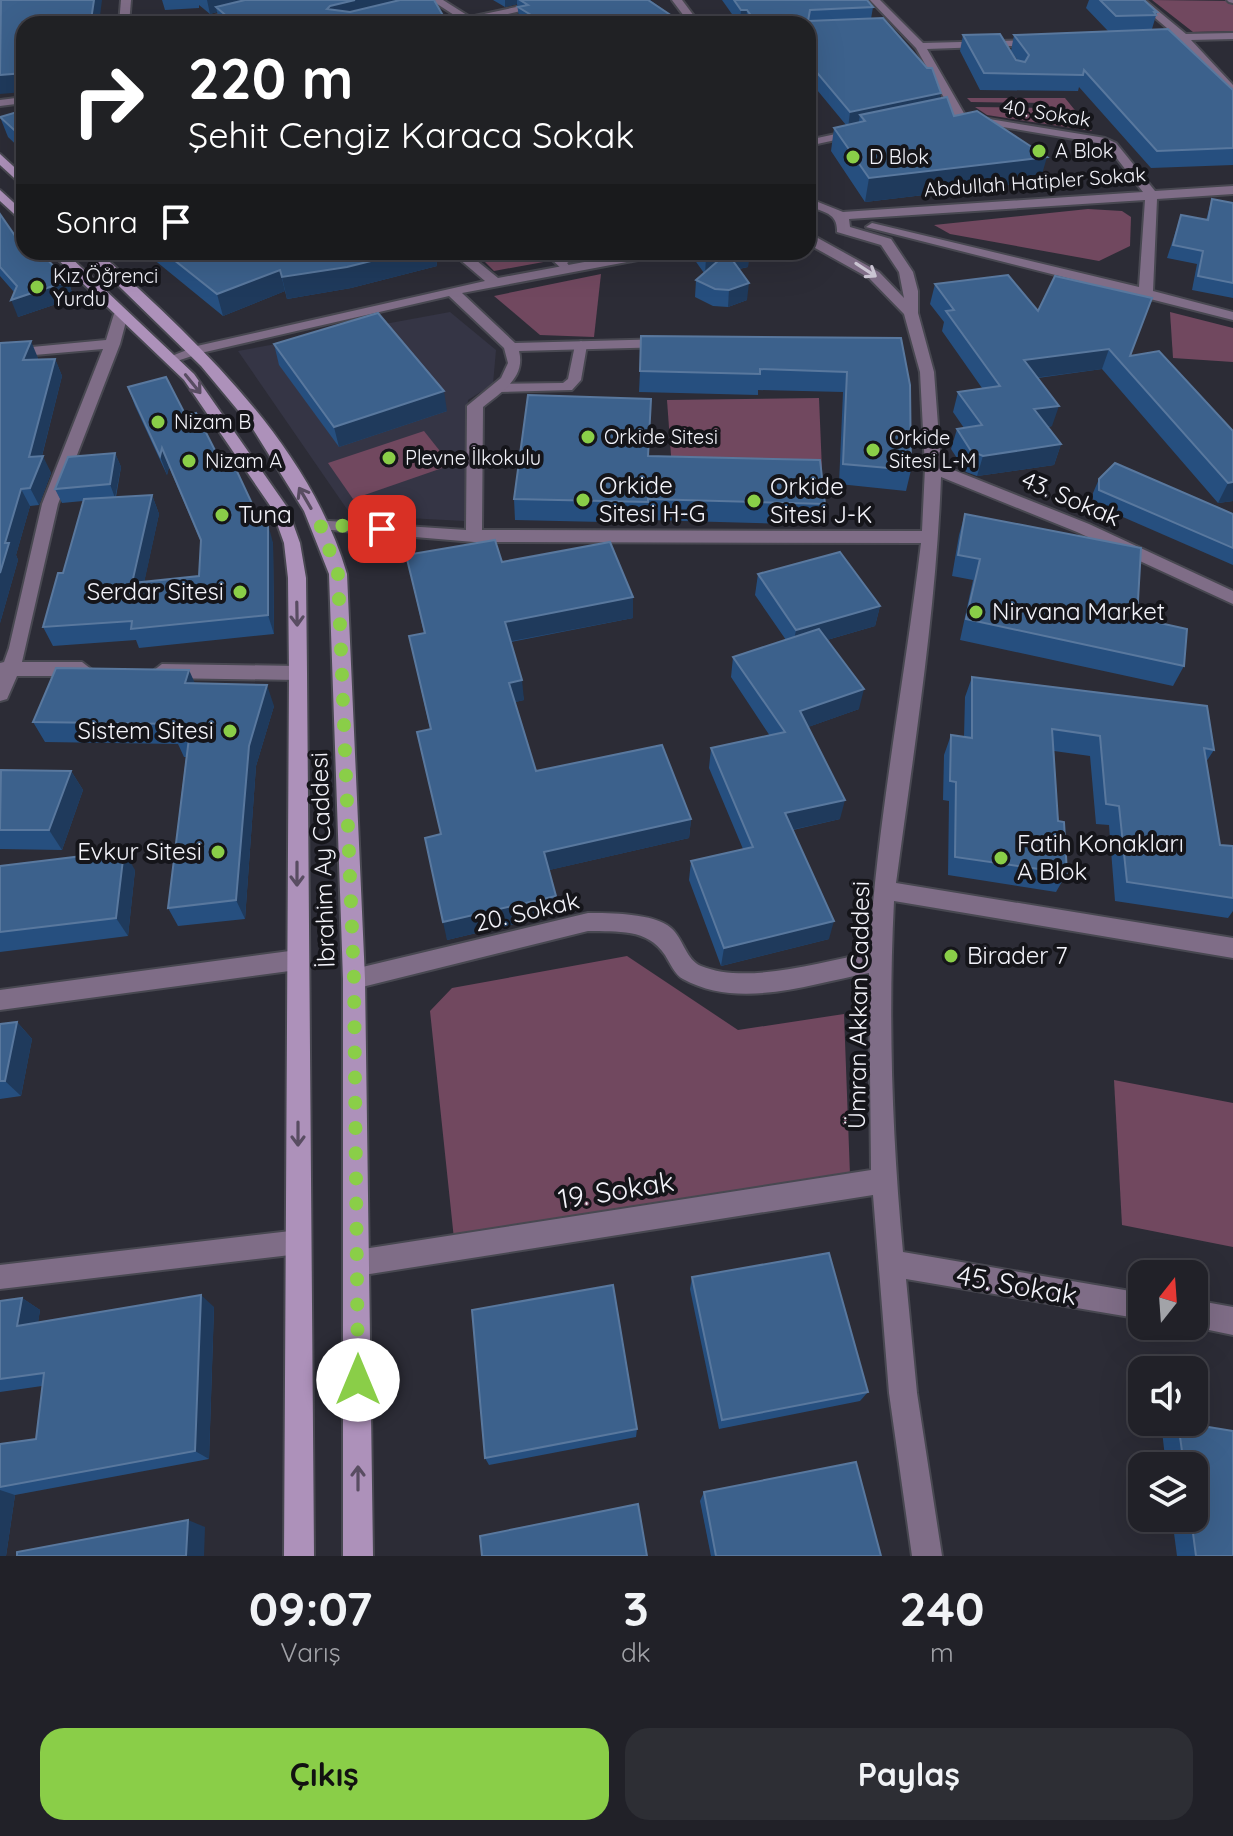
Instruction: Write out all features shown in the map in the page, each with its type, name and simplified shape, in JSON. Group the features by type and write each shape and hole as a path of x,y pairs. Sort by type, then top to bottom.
{"main road":[{"path":"0,158 16,175"},
{"path":"1,196 16,211"},
{"name":"İbrahim Ay Caddesi","path":"65,260 171,359 226,427 279,507 292,543 297,578 298,673 299,1556"},
{"name":"İbrahim Ay Caddesi","path":"100,260 197,350 252,413 320,524 338,574 354,979 358,1556"}],"street":[{"path":"223,16 293,0"},
{"path":"497,16 562,0"},
{"path":"875,0 920,46 960,116"},
{"path":"1139,0 1183,37 1233,91"},
{"path":"424,5 437,1 463,16"},
{"path":"885,27 901,26"},
{"path":"1137,38 1233,36"},
{"path":"920,46 1044,42"},
{"name":"40. Sokak","path":"923,117 938,114 960,116 1101,140 1112,145 1151,194"},
{"path":"816,141 866,130"},
{"name":"Abdullah Hatipler Sokak","path":"816,238 831,237 842,222 1151,194 1233,190"},
{"path":"1146,292 1151,194"},
{"path":"816,206 842,222 1146,292 1233,316"},
{"name":"Ümran Akkan Caddesi","path":"842,222 886,242 897,255 911,291 910,344 927,372 933,468 930,537 917,657 884,890 880,961 884,1181 903,1393 927,1556"},
{"path":"816,242 874,275 911,313"},
{"path":"468,260 496,283"},
{"path":"171,359 197,350 496,283 558,261"},
{"path":"452,291 511,347 515,363 507,380 475,406 474,536"},
{"path":"0,694 49,505 113,344 121,314"},
{"path":"511,347 686,343"},
{"path":"0,354 113,344"},
{"name":"43. Sokak","path":"933,468 1083,528 1233,598"},
{"path":"320,524 474,536 930,537"},
{"path":"6,668 108,670"},
{"path":"140,670 298,673"},
{"path":"884,890 1233,948"},
{"name":"20. Sokak","path":"354,979 588,922 628,923 663,934 688,971 722,984 764,982 880,961"},
{"path":"0,1000 297,960"},
{"name":"19. Sokak","path":"357,1263 884,1181"},
{"name":"45. Sokak","path":"892,1263 1128,1304"},
{"path":"1208,1317 1233,1321"}],"lane":[{"path":"997,43 1004,53"},
{"path":"498,388 567,387 574,380 581,345"},
{"path":"0,1277 299,1242"}],"shaded area":[{"path":"1152,0 1233,1 1233,31 1193,32"},
{"path":"967,98 1065,98 1092,131 987,115 975,107 1046,108 1044,103 971,102"},
{"path":"1088,209 1122,211 1131,217 1130,246 1099,261 950,234 934,225"},
{"path":"483,260 549,261 494,271"},
{"path":"601,274 594,337 540,335 494,296"},
{"name":"Plevne İlkokulu","path":"450,312 496,350 493,384 468,400 464,521 351,515 238,351"},
{"path":"1170,312 1233,328 1233,362 1173,358"},
{"path":"819,398 822,470 672,469 667,400"},
{"path":"424,431 451,465 353,499 328,463"},
{"path":"627,956 738,1030 844,1014 850,1175 454,1239 430,1011 452,988"},
{"path":"1114,1080 1233,1103 1233,1247 1122,1225"}],"building":[{"path":"1,0 94,0 92,16 16,16 16,74 0,75"},
{"path":"245,0 355,0 327,9 350,12 400,0 434,0 443,16 227,16 216,7"},
{"path":"520,0 648,0 672,16 533,16 518,7 528,5"},
{"path":"734,0 867,0 873,7 810,10 809,16 751,16 747,10 741,10"},
{"path":"1100,0 1144,0 1157,12 1154,12 1156,15 1116,16"},
{"path":"883,18 927,68 932,68 941,93 850,112 816,72 816,21"},
{"path":"1168,29 1233,90 1233,148 1157,151 1084,70 1083,75 984,73 963,35 1000,34 1016,60 1025,62 1029,55 1014,35"},
{"path":"947,97 954,116 977,111 1047,157 869,178 834,128 865,121 860,115"},
{"path":"16,112 16,132 0,117"},
{"path":"1212,199 1233,203 1233,283 1198,276 1203,251 1173,245 1181,215 1208,220"},
{"path":"0,214 16,237 16,260 48,260 68,281 11,300 17,286 0,267"},
{"path":"174,260 375,260 282,277 280,270 217,294"},
{"path":"719,260 732,260 749,283 729,290 715,289 696,280"},
{"path":"1008,275 1038,311 1055,276 1152,298 1130,356 1159,351 1233,431 1233,482 1228,483 1109,349 1024,360 1059,406 1034,409 1061,444 983,456 971,451 957,429 982,425 958,392 1000,386 946,311 954,310 935,284"},
{"path":"378,313 444,391 334,427 274,344"},
{"path":"641,336 901,338 910,385 911,470 843,464 847,372 760,369 760,374 640,371"},
{"path":"31,341 23,360 55,359 29,457 43,456 30,488 21,489 5,543 9,543 0,573 0,343"},
{"path":"166,377 186,416 196,413 224,468 234,465 262,525 268,524 268,615 131,629 132,621 43,627 58,573 63,573 84,499 152,495 132,583 199,576 201,540 162,448 160,456 128,387"},
{"path":"528,395 651,399 648,456 820,460 825,504 514,499"},
{"path":"115,453 110,484 55,489 68,457"},
{"path":"1115,463 1233,514 1233,548 1099,490 1099,479"},
{"path":"965,514 1141,548 1137,618 1187,629 1184,666 966,619 980,559 958,555"},
{"path":"495,540 502,562 610,542 633,597 505,622 522,680 509,683 536,771 662,745 691,819 544,852 556,896 443,922 425,838 441,834 417,732 431,729 409,636 425,633 406,555"},
{"path":"840,552 880,606 796,630 758,574"},
{"path":"819,629 864,689 800,711 845,800 785,813 834,921 724,948 691,861 753,847 711,748 785,732 733,657"},
{"path":"56,668 189,670 185,683 267,685 249,746 236,900 168,908 189,738 175,737 180,724 33,722"},
{"path":"972,677 1207,706 1214,750 1204,748 1220,845 1233,846 1233,898 1127,882 1119,806 1106,804 1100,736 1052,729 1058,821 1064,822 1067,873 955,857 956,782 950,781 951,735 972,738"},
{"path":"1,770 71,771 49,830 0,830"},
{"path":"124,851 116,918 0,932 0,866"},
{"path":"17,1022 5,1081 0,1081 0,1024"},
{"path":"829,1253 868,1392 722,1420 692,1277"},
{"path":"613,1285 637,1429 485,1458 472,1310"},
{"path":"201,1295 195,1451 0,1487 0,1444 36,1439 44,1373 0,1379 0,1301 22,1298 17,1326"},
{"path":"1208,1427 1233,1431 1233,1556 1196,1556 1193,1532 1208,1532 1208,1452 1182,1452 1180,1436 1208,1436"},
{"path":"856,1462 881,1556 716,1556 704,1492"},
{"path":"638,1504 647,1556 482,1556 480,1536"},
{"path":"188,1520 186,1556 17,1556 17,1552"}],"place":[{"name":"A Blok","path":"1039,151"},
{"name":"D Blok","path":"853,157"},
{"name":"Kız Öğrenci Yurdu","path":"37,287"},
{"name":"Nizam B","path":"158,422"},
{"name":"Orkide Sitesi","path":"588,437"},
{"name":"Orkide Sitesi L-M","path":"873,450"},
{"name":"Plevne İlkokulu","path":"389,458"},
{"name":"Nizam A","path":"189,461"},
{"name":"Orkide Sitesi H-G","path":"583,500"},
{"name":"Orkide Sitesi J-K","path":"754,501"},
{"name":"Tuna","path":"222,515"},
{"name":"Serdar Sitesi","path":"240,592"},
{"name":"Nirvana Market","path":"976,612"},
{"name":"Sistem Sitesi","path":"230,731"},
{"name":"Evkur Sitesi","path":"218,852"},
{"name":"Fatih Konakları A Blok","path":"1001,858"},
{"name":"Birader 7","path":"951,956"}],"route":[{"path":"358,1380 354,979 338,574 332,549 320,524 382,529"}]}
